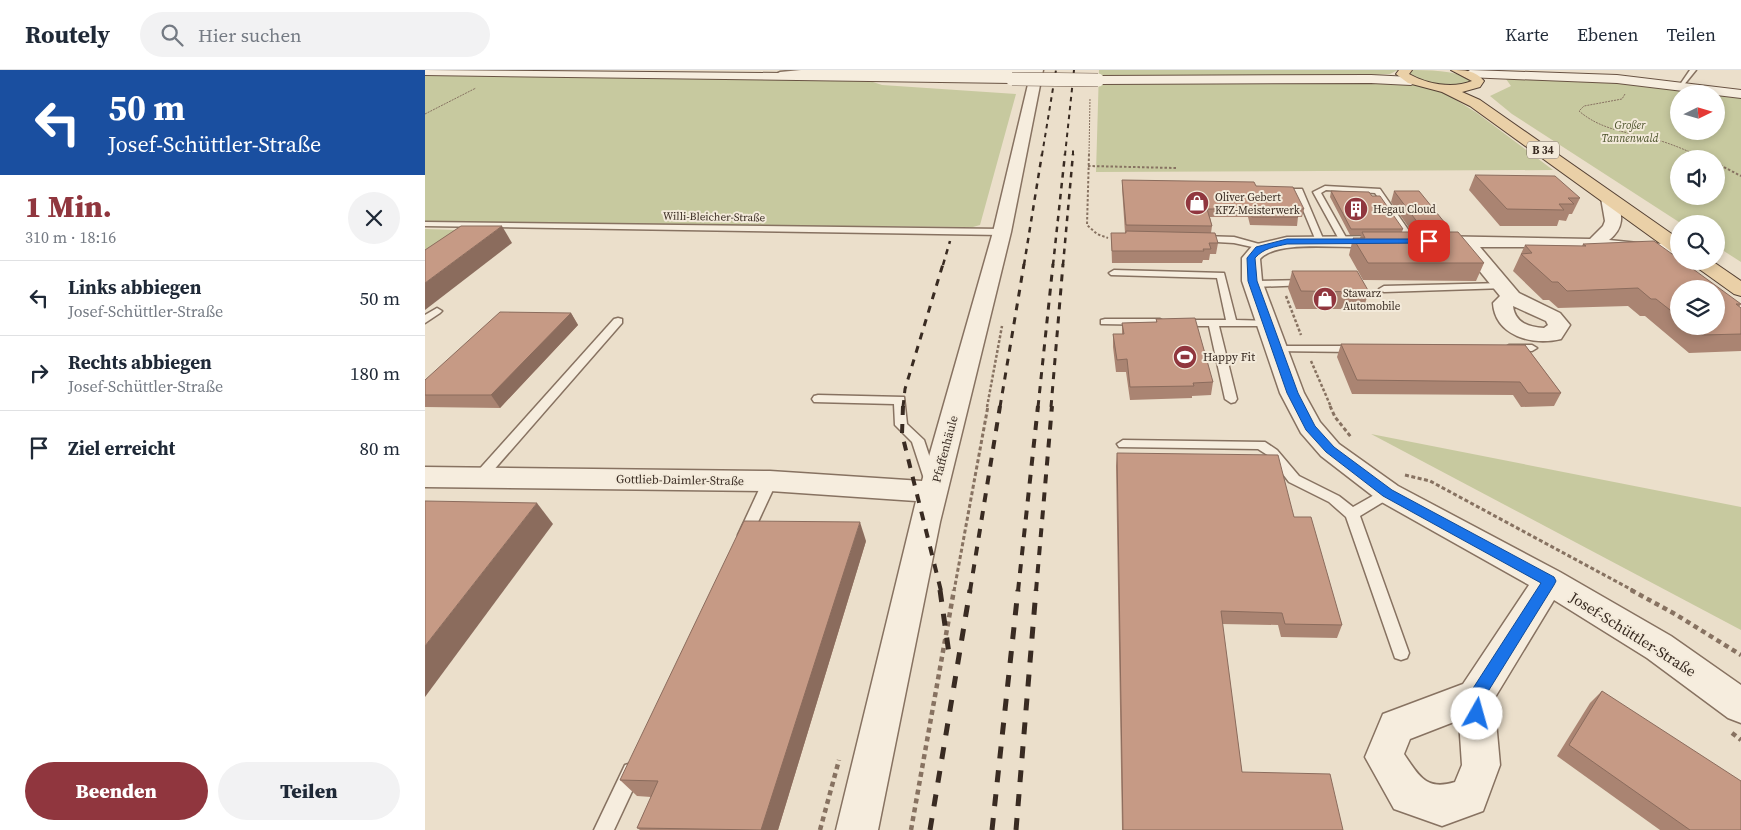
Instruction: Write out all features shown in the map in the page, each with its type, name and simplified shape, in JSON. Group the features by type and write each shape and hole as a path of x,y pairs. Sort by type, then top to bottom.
{"main road":[{"path":"1406,75 1444,88 1465,87 1476,84 1473,76 1457,70"},
{"name":"B 34","path":"1465,87 1475,103"},
{"name":"B 34","path":"1444,88 1475,103 1670,242"},
{"path":"1711,270 1741,290"}],"street":[{"path":"425,71 1029,74"},
{"path":"784,73 1029,74 1098,80 1371,79 1406,75"},
{"name":"Pfaffenhäule","path":"857,830 934,492 1002,232 1029,74"},
{"path":"1473,76 1506,75 1617,79 1681,85"},
{"path":"1725,92 1741,94"},
{"path":"1599,239 1612,230 1615,223 1609,198"},
{"path":"1563,242 1599,239 1654,239 1670,245"},
{"path":"1266,246 1287,242 1465,241 1563,242 1648,249 1670,248"},
{"path":"1465,241 1507,292"},
{"name":"Josef-Schüttler-Straße","path":"1266,246 1259,249 1251,258 1253,284 1292,393 1310,428 1330,450 1395,484 1549,581 1659,647 1741,706"},
{"name":"Gottlieb-Daimler-Straße","path":"425,477 771,481 934,492"},
{"path":"1476,696 1549,581"}],"lane":[{"path":"1681,85 1693,70"},
{"path":"1332,242 1317,192 1325,188 1377,191 1412,241"},
{"path":"1265,191 1299,191 1332,242"},
{"name":"Willi-Bleicher-Straße","path":"425,224 1002,232"},
{"path":"1196,239 1234,240 1266,246"},
{"path":"1114,274 1221,275 1232,323"},
{"path":"1253,284 1317,283"},
{"path":"1384,289 1507,292"},
{"path":"425,320 437,311"},
{"path":"480,477 618,321"},
{"path":"1105,322 1268,323"},
{"path":"1213,323 1231,399"},
{"path":"1493,348 1532,348"},
{"path":"1277,349 1366,349"},
{"path":"818,399 899,400 901,425 917,440 934,492"},
{"path":"1123,444 1261,445 1273,452 1294,479 1334,498 1352,514 1401,653"},
{"path":"737,552 771,481"},
{"path":"1352,514 1395,484"},
{"path":"604,830 638,758"}],"path":[{"path":"425,114 504,71"},
{"path":"1617,79 1627,92 1622,98 1584,106 1579,111 1585,117 1600,124 1662,141 1684,150"},
{"path":"1090,92 1087,224 1097,234 1108,238"},
{"path":"1088,166 1176,168"},
{"path":"1725,168 1741,176"},
{"path":"1281,284 1335,417 1352,438"},
{"path":"911,830 1003,319"},
{"path":"1395,484 1430,481 1675,614 1741,655"},
{"path":"1727,730 1741,740"}],"green space":[{"path":"1099,70 1398,70 1390,74 1370,75 1440,90 1477,113 1553,170 1096,172"},
{"path":"1408,70 1449,72 1471,79 1471,82 1453,86 1437,85 1404,72"},
{"path":"425,74 867,80 882,85 1016,94 980,225 973,227 425,223"},
{"name":"Großer Tannenwald","path":"1546,78 1670,89 1670,140 1725,140 1725,94 1741,96 1741,262 1725,252 1725,215 1670,216 1512,114 1490,96 1511,86 1506,79"},
{"path":"425,229 457,230 425,254"},
{"path":"1371,434 1741,507 1741,630"}],"building":[{"path":"1475,175 1555,176 1580,198 1568,198 1574,204 1559,204 1564,210 1507,209"},
{"path":"1122,180 1254,182 1256,186 1293,187 1304,209 1294,208 1298,217 1252,217 1249,209 1207,209 1212,226 1126,225"},
{"path":"1331,191 1369,192 1372,196 1380,196 1403,229 1351,229"},
{"path":"1394,191 1419,191 1445,223 1418,223"},
{"path":"461,226 502,226 425,283 425,250"},
{"path":"1126,231 1215,233 1218,243 1209,243 1211,249 1203,249 1204,251 1112,251 1111,233 1126,233"},
{"path":"1362,232 1458,232 1484,263 1368,263 1353,238 1365,238"},
{"path":"1654,241 1670,253 1670,270 1694,270 1708,280 1670,280 1670,310 1656,299 1651,299 1638,288 1567,291 1558,282 1552,282 1521,254 1532,253 1525,245 1586,246 1583,244"},
{"path":"1292,271 1357,271 1369,292 1301,291"},
{"path":"1725,292 1741,304 1736,304 1741,308 1741,334 1725,334"},
{"path":"500,312 571,313 491,395 425,395 425,380"},
{"path":"1195,318 1213,382 1193,383 1194,386 1130,387 1127,359 1117,360 1113,334 1124,334 1122,323 1157,322 1156,319"},
{"path":"1341,344 1525,345 1561,393 1528,393 1520,382 1357,380"},
{"path":"1117,453 1278,455 1294,517 1311,517 1342,625 1285,624 1282,613 1221,611 1242,772 1330,774 1343,830 1123,830"},
{"path":"425,501 537,503 425,646"},
{"path":"744,521 860,522 761,830 637,828 658,781 620,780"},
{"path":"1602,691 1741,781 1741,830 1690,830 1569,745"}],"railway":[{"path":"1042,155 1056,70"},
{"path":"1065,155 1074,70"},
{"path":"1024,265 1042,154"},
{"path":"1053,265 1065,154"},
{"path":"1063,265 1073,154"},
{"path":"943,265 950,241"},
{"path":"903,407 905,389 943,264"},
{"path":"1000,407 1024,264"},
{"path":"1038,407 1053,264"},
{"path":"1051,407 1063,264"},
{"path":"903,406 902,434 941,591"},
{"path":"970,591 1000,406"},
{"path":"1018,591 1038,406"},
{"path":"1036,591 1052,406"},
{"path":"940,590 950,661"},
{"path":"930,830 970,590"},
{"path":"992,830 1018,590"},
{"path":"1016,830 1036,590"}],"place":[{"name":"Oliver Gebert KFZ-Meisterwerk","path":"1197,203"},
{"name":"Hegau Cloud","path":"1356,209"},
{"name":"Stawarz Automobile","path":"1325,299"},
{"name":"Happy Fit","path":"1185,357"}],"route":[{"path":"1429,241 1287,242 1271,245 1259,249 1251,258 1252,281 1292,393 1310,428 1330,450 1388,493 1549,581 1476,696 1477,714"}]}
